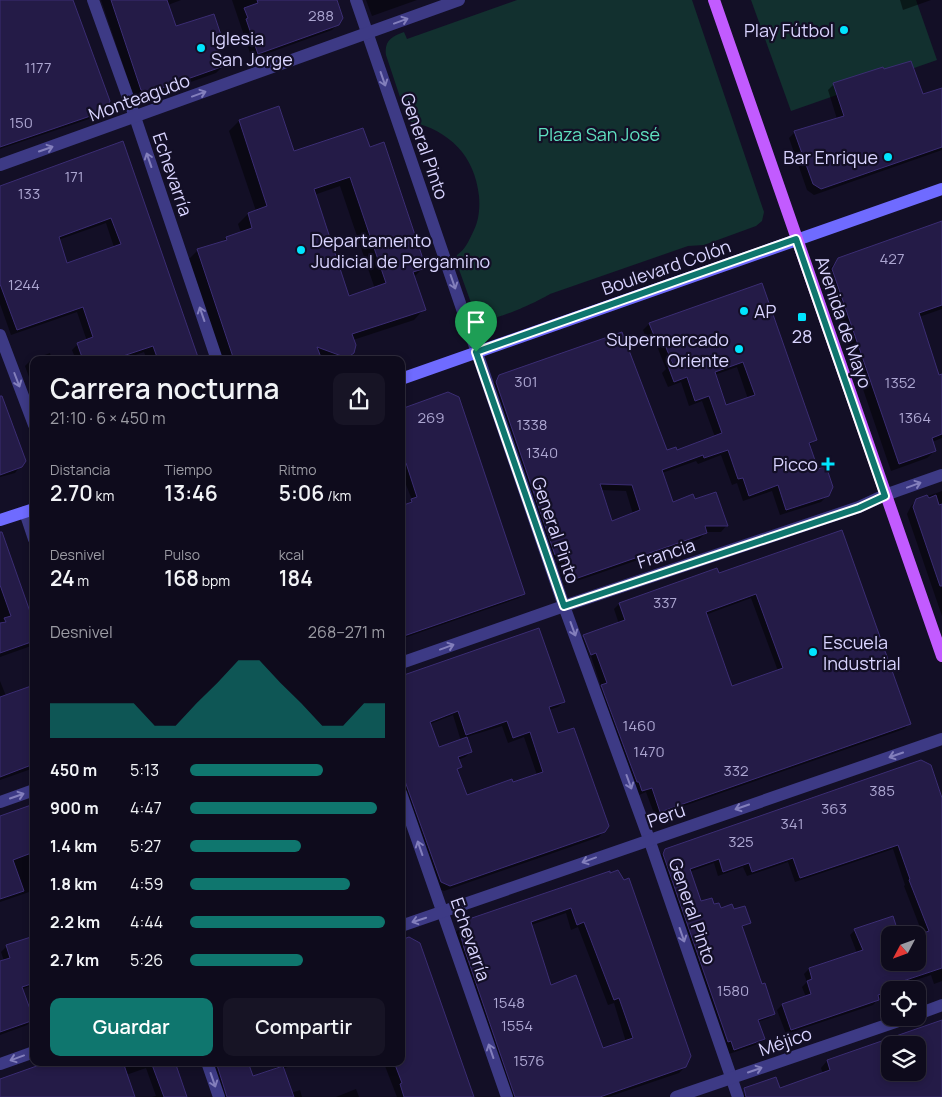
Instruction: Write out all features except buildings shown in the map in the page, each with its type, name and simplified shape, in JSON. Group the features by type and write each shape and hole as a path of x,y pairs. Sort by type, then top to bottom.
{"main road":[{"name":"Avenida de Mayo","path":"714,0 942,656"},
{"name":"Boulevard Colón","path":"405,378 942,189"},
{"path":"0,520 29,510"}],"street":[{"name":"Echevarría","path":"93,0 216,356"},
{"name":"General Pinto","path":"356,0 564,606 649,839 738,1097"},
{"name":"Monteagudo","path":"0,165 459,0"},
{"path":"0,335 30,414"},
{"name":"Francia","path":"405,662 564,606 859,508 885,496 942,475"},
{"name":"Perú","path":"405,925 942,739"},
{"path":"0,802 30,791"},
{"name":"Echevarría","path":"405,804 507,1097"},
{"path":"926,1011 942,1005"},
{"name":"Méjico","path":"676,1097 884,1026"},
{"path":"0,1064 30,1053"},
{"path":"208,1066 219,1097"}],"green space":[{"name":"Plaza San José","path":"517,0 692,0 764,212 762,221 756,226 704,245 688,246 550,294 500,316 484,319 475,314 456,261 457,255 463,250 474,230 479,213 479,196 472,169 466,157 448,138 437,131 411,122 406,115 386,55 386,46 393,37 404,32 407,39"},
{"name":"Play Fútbol","path":"751,0 916,0 937,60 791,111"}],"place":[{"name":"Play Fútbol","path":"844,30"},
{"name":"Iglesia San Jorge","path":"201,48"},
{"name":"Bar Enrique","path":"888,157"},
{"name":"Departamento Judicial de Pergamino","path":"301,250"},
{"name":"AP","path":"744,311"},
{"name":"28","path":"802,317"},
{"name":"Supermercado Oriente","path":"739,349"},
{"name":"Picco","path":"828,464"},
{"name":"Escuela Industrial","path":"813,652"}],"route":[{"path":"796,239 885,496 859,508 564,606 476,352 796,239"}]}
